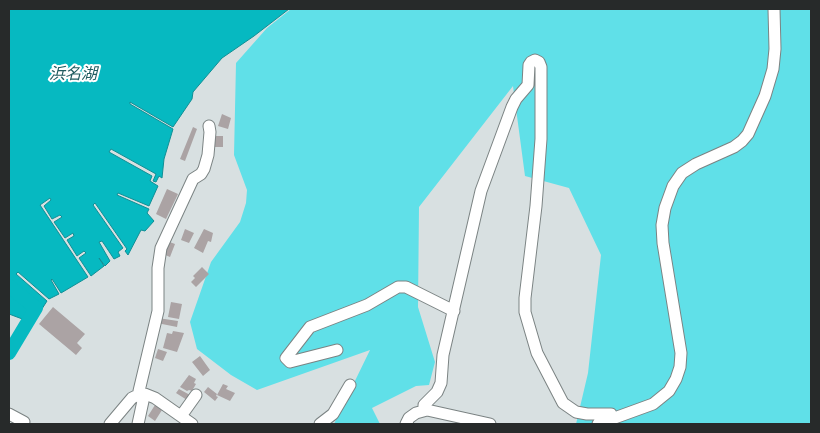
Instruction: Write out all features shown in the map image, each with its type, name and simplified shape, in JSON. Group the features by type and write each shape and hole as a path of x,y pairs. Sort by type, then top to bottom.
{"street":[{"path":"598,424 653,404 669,391 676,380 681,353 662,243 662,225 665,208 673,186 682,172 738,144 746,138 765,96 773,68 775,50 774,9"},
{"path":"424,410 424,405 437,392 441,383 443,355 481,191 512,107 528,85 530,63 537,61 541,67 541,139 536,206 525,291 525,312 535,348 563,402 576,412 611,414 613,419"},
{"path":"138,424 143,401 139,391 158,311 159,263 162,248 193,179 201,174 204,169 208,155 209,126"},
{"path":"336,350 290,362 286,358 310,327 367,305 398,287 406,288 454,311"},
{"path":"320,424 333,414 350,385"},
{"path":"110,424 132,398 141,394 152,396 192,424"},
{"path":"181,416 196,395"},
{"path":"406,424 412,415 424,410 432,410 490,424"},
{"path":"9,414 24,422 23,424"}],"shaded area":[{"path":"291,9 811,9 811,424 576,424 588,373 601,255 569,188 525,176 513,86 419,207 418,307 435,362 429,385 416,386 372,408 380,424 334,424 370,350 257,390 231,375 197,349 190,322 211,262 240,222 246,203 247,190 234,155 236,63 267,28"}],"water":[{"name":"浜名湖","path":"9,9 289,9 222,58 193,92 192,99 173,127 130,102 130,104 173,129 164,159 162,178 159,176 156,182 153,181 156,174 111,149 109,152 152,176 150,181 158,186 149,206 118,193 117,195 149,209 147,213 154,221 145,231 141,230 128,255 125,251 127,249 95,203 93,205 123,248 118,252 120,256 114,259 102,241 99,242 110,261 105,266 99,258 104,266 91,276 79,258 86,253 84,251 77,256 67,240 74,236 73,233 65,238 54,222 62,217 60,215 52,219 44,206 51,200 50,198 40,205 88,277 61,293 52,279 59,294 49,299 18,272 16,274 47,301 33,323 9,314"}],"building":[{"path":"222,114 231,118 228,129 218,126"},
{"path":"193,127 197,129 185,161 180,159"},
{"path":"214,136 223,136 223,147 214,147"},
{"path":"167,189 178,194 166,219 156,214"},
{"path":"185,229 194,233 189,243 181,240"},
{"path":"204,229 213,233 211,242 208,241 203,253 194,248"},
{"path":"167,241 175,244 170,257 163,254"},
{"path":"202,267 209,274 196,287 191,282 195,278 193,276"},
{"path":"171,302 182,304 179,319 168,317"},
{"path":"53,307 85,334 77,343 82,348 76,355 39,324"},
{"path":"158,318 178,321 177,327 157,323"},
{"path":"173,331 184,333 177,352 163,348 167,333 172,334"},
{"path":"158,349 167,352 163,361 155,358"},
{"path":"200,356 210,370 203,376 192,362"},
{"path":"189,375 196,379 194,383 196,384 192,391 187,391 180,387"},
{"path":"223,384 228,386 226,389 235,393 230,401 217,395"},
{"path":"208,387 217,394 216,396 218,397 215,401 204,392"},
{"path":"179,389 190,395 187,400 176,393"},
{"path":"155,405 162,410 155,421 148,416"}],"waterway":[{"path":"9,286 36,308 9,353"}]}
